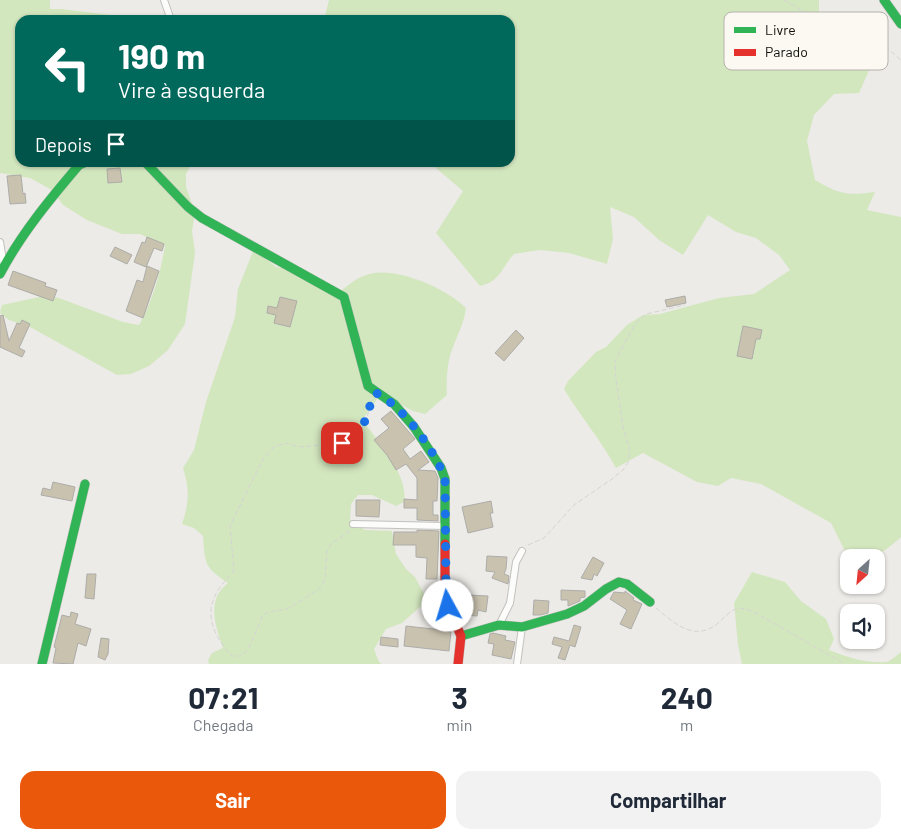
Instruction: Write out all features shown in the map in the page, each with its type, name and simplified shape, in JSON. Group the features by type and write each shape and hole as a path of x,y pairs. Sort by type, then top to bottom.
{"main road":[{"path":"884,0 901,24"},
{"path":"2,271 29,228 77,167"},
{"path":"151,167 202,218 344,297 368,386 394,404 414,427 441,468 445,479 446,584 448,606 461,636 458,664"},
{"path":"42,664 85,484"},
{"path":"461,636 499,625 522,627 575,610 619,582 627,584 650,602"}],"street":[{"path":"164,0 169,15"},
{"path":"0,242 2,271"},
{"path":"353,524 445,526"},
{"path":"499,625 510,604 516,562 522,551"},
{"path":"517,664 522,627"}],"path":[{"path":"784,0 805,12"},
{"path":"888,48 901,60"},
{"path":"522,551 527,545 544,538 574,505 612,479 629,461 629,448 623,426 615,361 634,324 646,314 685,305"},
{"path":"353,524 349,532 332,543 327,551 325,578 322,586 287,609 268,612 263,615 248,650 240,656 232,656 226,650 212,626 210,613 217,590 234,570 230,526 263,460 274,447 285,443 302,446 352,440 361,430 376,393"},
{"path":"650,602 667,617 691,631 701,632 715,625 730,612 740,608 754,612 845,664"}],"green space":[{"path":"0,0 50,0 50,9 111,15 15,15 15,167 190,167 186,174 186,187 195,212 192,231 195,253 185,324 168,350 149,366 131,374 117,375 30,327 9,320 0,313 2,305 44,296 59,298 123,322 139,325 155,287 165,246 140,234 122,234 87,220 63,205 52,190 30,178 0,173"},
{"path":"329,0 819,0 819,12 724,12 724,70 869,70 859,93 834,94 814,115 807,141 815,180 844,193 875,192 867,210 901,217 901,537 888,548 885,550 844,549 831,523 761,484 731,478 718,486 697,482 643,453 616,468 564,389 568,381 596,352 606,347 627,325 643,315 660,314 719,298 754,294 790,270 779,255 756,238 736,232 708,215 683,255 659,240 634,217 610,207 613,239 607,264 569,253 540,250 514,254 497,277 487,284 480,286 436,233 463,191 435,167 515,167 515,15 325,15"},
{"path":"254,249 276,267 291,269 341,291 356,279 365,275 374,273 398,274 423,282 448,294 466,308 449,361 447,395 425,414 413,411 384,395 378,398 362,420 384,448 397,470 402,481 404,502 396,506 372,495 358,495 351,504 350,520 365,530 392,531 396,554 406,569 415,577 424,594 421,606 402,623 386,629 374,649 379,662 382,664 209,664 208,660 212,653 223,648 217,631 214,613 217,597 228,583 214,573 207,564 203,536 194,528 182,524 188,496 183,468 194,450 206,402 235,317 238,289"},
{"path":"752,572 785,582 801,601 826,619 834,639 829,650 872,662 887,662 901,652 901,664 742,664 734,603"}],"building":[{"path":"120,168 122,182 108,183 107,169"},
{"path":"21,175 26,203 10,204 7,176"},
{"path":"147,237 164,244 162,251 154,248 146,267 134,262 142,242 145,243"},
{"path":"115,247 132,255 127,264 110,256"},
{"path":"147,266 159,271 143,318 126,311 137,280 143,282"},
{"path":"13,271 46,283 45,286 57,290 53,301 8,285"},
{"path":"685,296 686,303 667,307 665,300"},
{"path":"280,297 297,301 290,327 274,323 276,315 267,313 268,306 277,308"},
{"path":"3,315 9,341 17,323 20,324 22,320 30,324 19,348 25,351 22,357 0,347 0,316"},
{"path":"743,326 762,330 760,339 756,339 752,359 737,356"},
{"path":"516,330 524,338 504,361 495,353"},
{"path":"391,411 415,439 403,449 410,459 421,451 429,462 418,470 435,471 438,478 437,501 433,501 433,515 438,515 438,521 417,520 417,508 404,508 404,499 417,500 417,478 406,464 396,470 387,455 374,440 389,428 381,419"},
{"path":"53,482 75,487 72,501 41,495 43,488 51,490"},
{"path":"356,500 380,500 379,517 356,516"},
{"path":"491,501 493,513 490,513 493,527 468,533 462,507"},
{"path":"417,530 439,531 437,579 426,579 427,558 416,557 416,545 393,545 394,532 417,532"},
{"path":"487,556 507,557 504,574 509,576 508,584 492,578 495,572 486,571"},
{"path":"593,557 604,563 597,576 594,574 592,580 581,578"},
{"path":"87,574 96,574 94,599 85,598"},
{"path":"561,590 585,591 585,597 568,606 568,600 561,600"},
{"path":"625,591 634,598 633,600 642,604 631,629 620,624 627,610 610,599 614,592 625,593"},
{"path":"468,595 488,596 486,612 478,610 477,616 465,615"},
{"path":"534,600 549,601 548,613 533,615"},
{"path":"71,612 78,614 75,624 91,629 86,646 78,643 73,664 53,663 56,648 54,647 62,615 70,617"},
{"path":"574,625 581,627 575,647 570,645 565,660 558,658 562,647 552,644 554,637 569,641"},
{"path":"406,626 451,631 449,651 404,646"},
{"path":"490,634 506,636 505,640 515,642 511,659 492,655 494,644 488,643"},
{"path":"381,637 398,639 398,647 380,645"},
{"path":"101,638 109,639 108,654 105,660 98,657"}],"traffic: fast":[{"path":"884,0 901,24"},
{"path":"0,274 36,217 77,167"},
{"path":"150,167 188,207 202,218 344,297 368,386 394,404 414,427 441,468 445,479 445,544"},
{"path":"42,664 85,484"},
{"path":"461,636 499,625 522,627 567,614 584,606 606,589 619,582 627,584 650,602"}],"traffic: jam":[{"path":"445,544 445,584 448,606 461,636 458,664"}],"route":[{"path":"342,443 352,440 361,430 376,393 394,404 414,427 441,468 445,479 448,606"}]}
